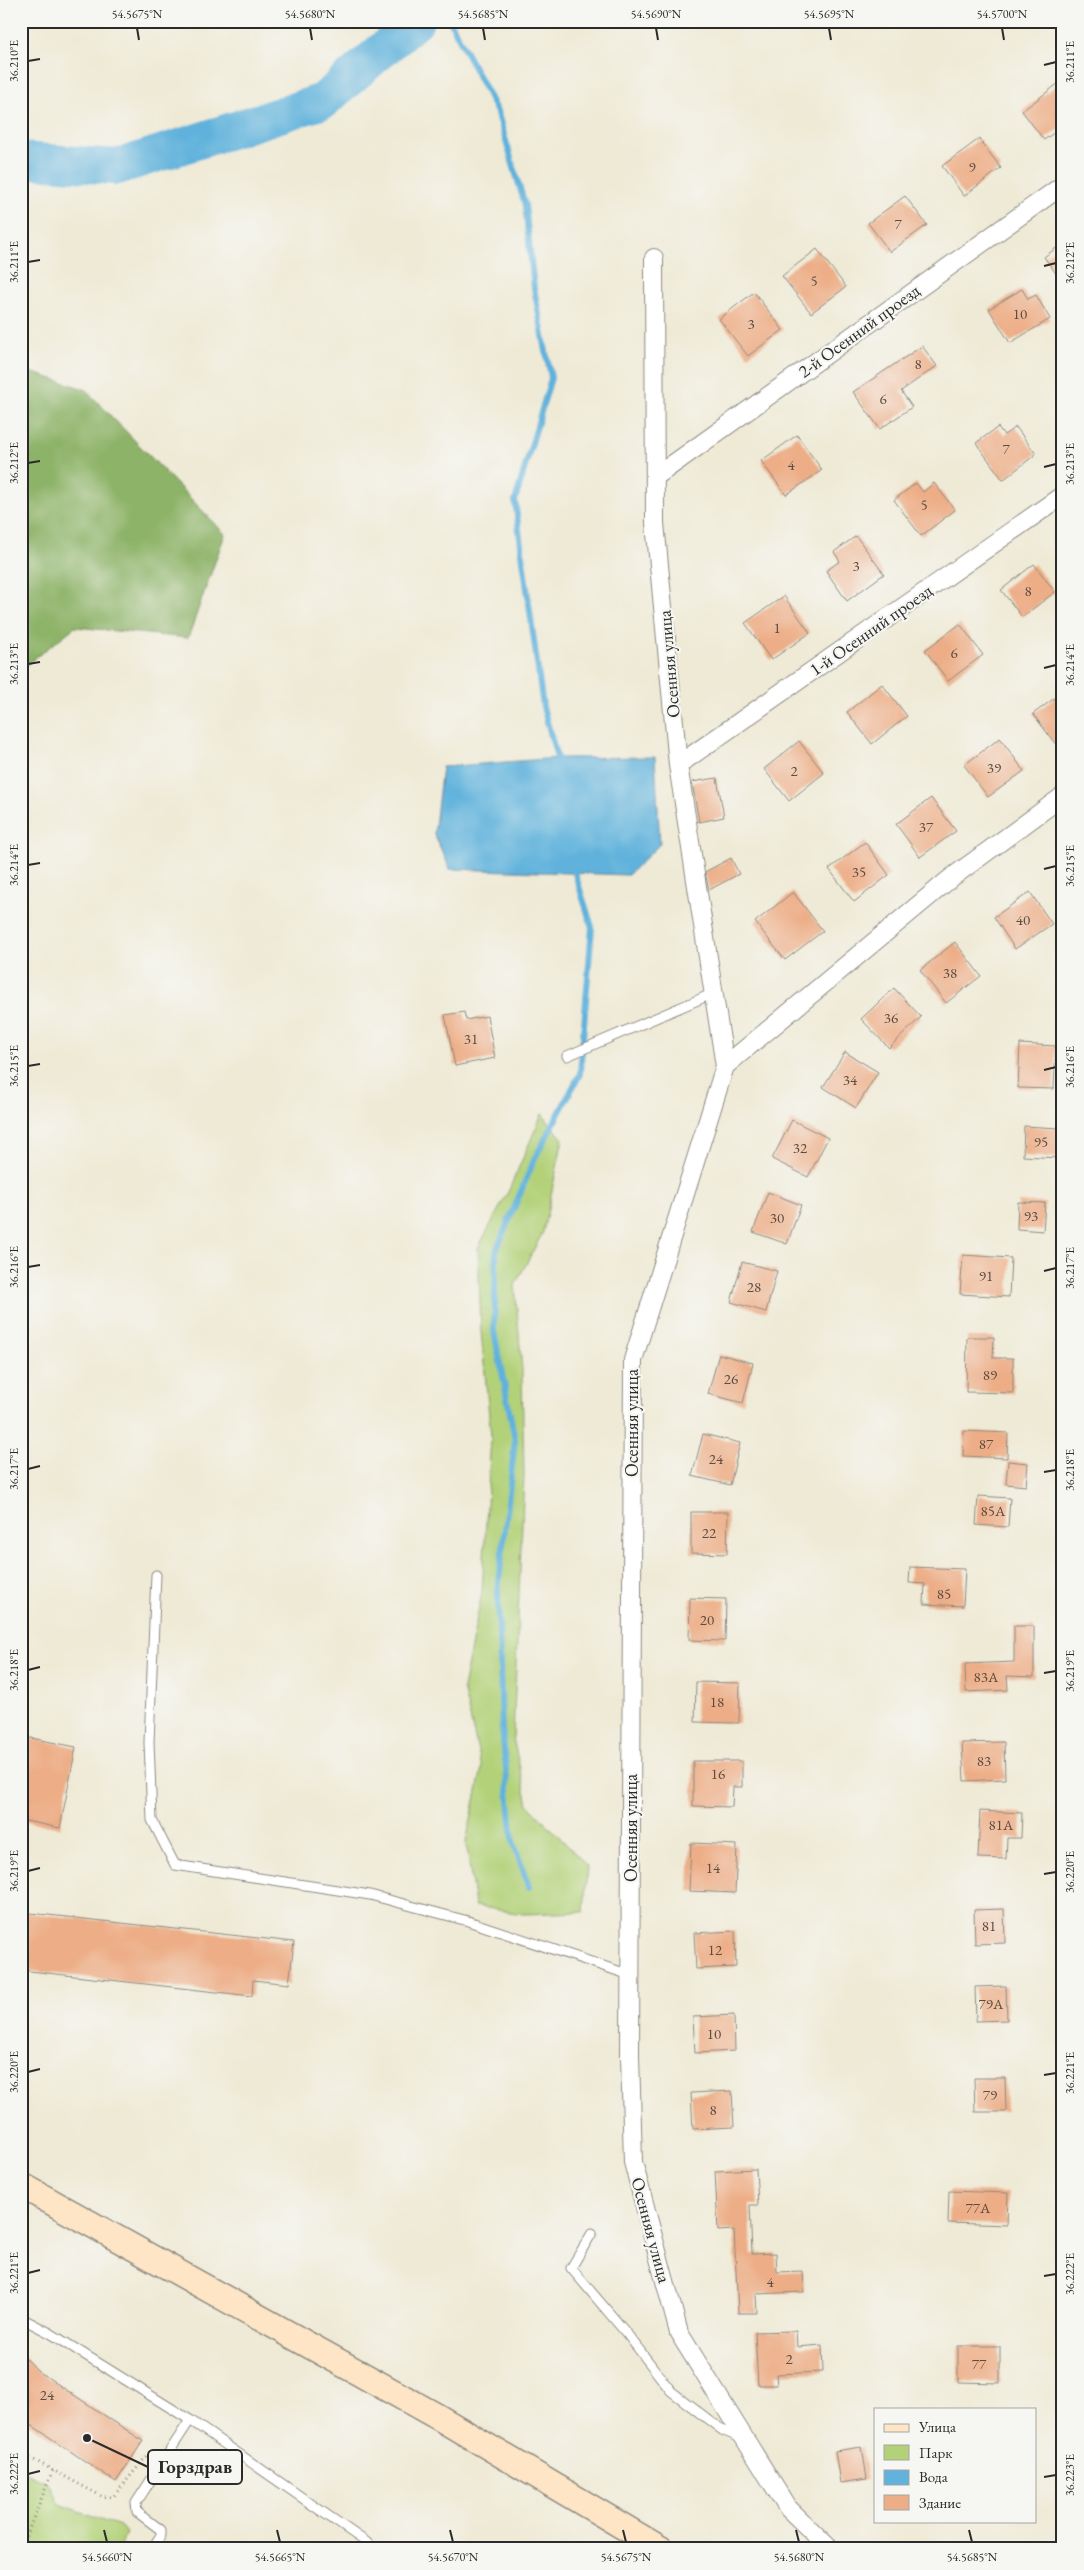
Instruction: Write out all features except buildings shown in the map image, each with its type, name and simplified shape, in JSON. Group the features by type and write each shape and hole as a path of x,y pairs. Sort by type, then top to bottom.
{"main road":[{"path":"21,2185 438,2418 661,2549"}],"street":[{"name":"2-й Осенний проезд","path":"655,477 1063,185"},
{"name":"Осенняя улица","path":"654,258 655,523 678,765 725,1066 633,1360 630,1975 632,2162 679,2333 787,2507 830,2549"},
{"name":"1-й Осенний проезд","path":"678,765 1063,495"},
{"path":"725,1066 951,878 1063,796"}],"lane":[{"path":"567,1056 714,993"},
{"path":"156,1576 149,1742 152,1820 176,1865 370,1895 468,1921 630,1975"},
{"path":"592,2233 571,2268 628,2334 671,2391 722,2430 745,2440"},
{"path":"21,2318 50,2333 190,2420 366,2542 372,2549"},
{"path":"152,2549 161,2535 161,2530 137,2512 136,2503 190,2420"}],"path":[{"path":"21,2454 103,2498 113,2497 152,2448"},
{"path":"46,2549 40,2545 23,2541 52,2470"}],"green space":[{"path":"21,369 85,389 225,534 188,638 75,627 21,669"},
{"path":"542,1114 563,1139 543,1232 515,1285 522,1370 524,1475 513,1738 528,1804 587,1866 584,1912 523,1914 475,1906 466,1842 482,1768 463,1688 482,1592 491,1436 481,1332 478,1248 509,1190"},
{"path":"21,2470 48,2483 60,2504 120,2526 126,2533 119,2549 21,2549"}],"water":[{"path":"655,757 660,844 628,875 450,869 434,834 442,767 557,758"}],"waterway":[{"path":"21,160 117,167 323,101 416,21"},
{"path":"450,21 498,114 525,205 534,288 551,378 515,501 543,707 559,765"},
{"path":"529,1887 513,1841 502,1729 498,1591 515,1440 494,1331 496,1251 535,1158 580,1074 592,927 573,867"}],"place":[{"name":"Горздрав","path":"87,2438"}]}
